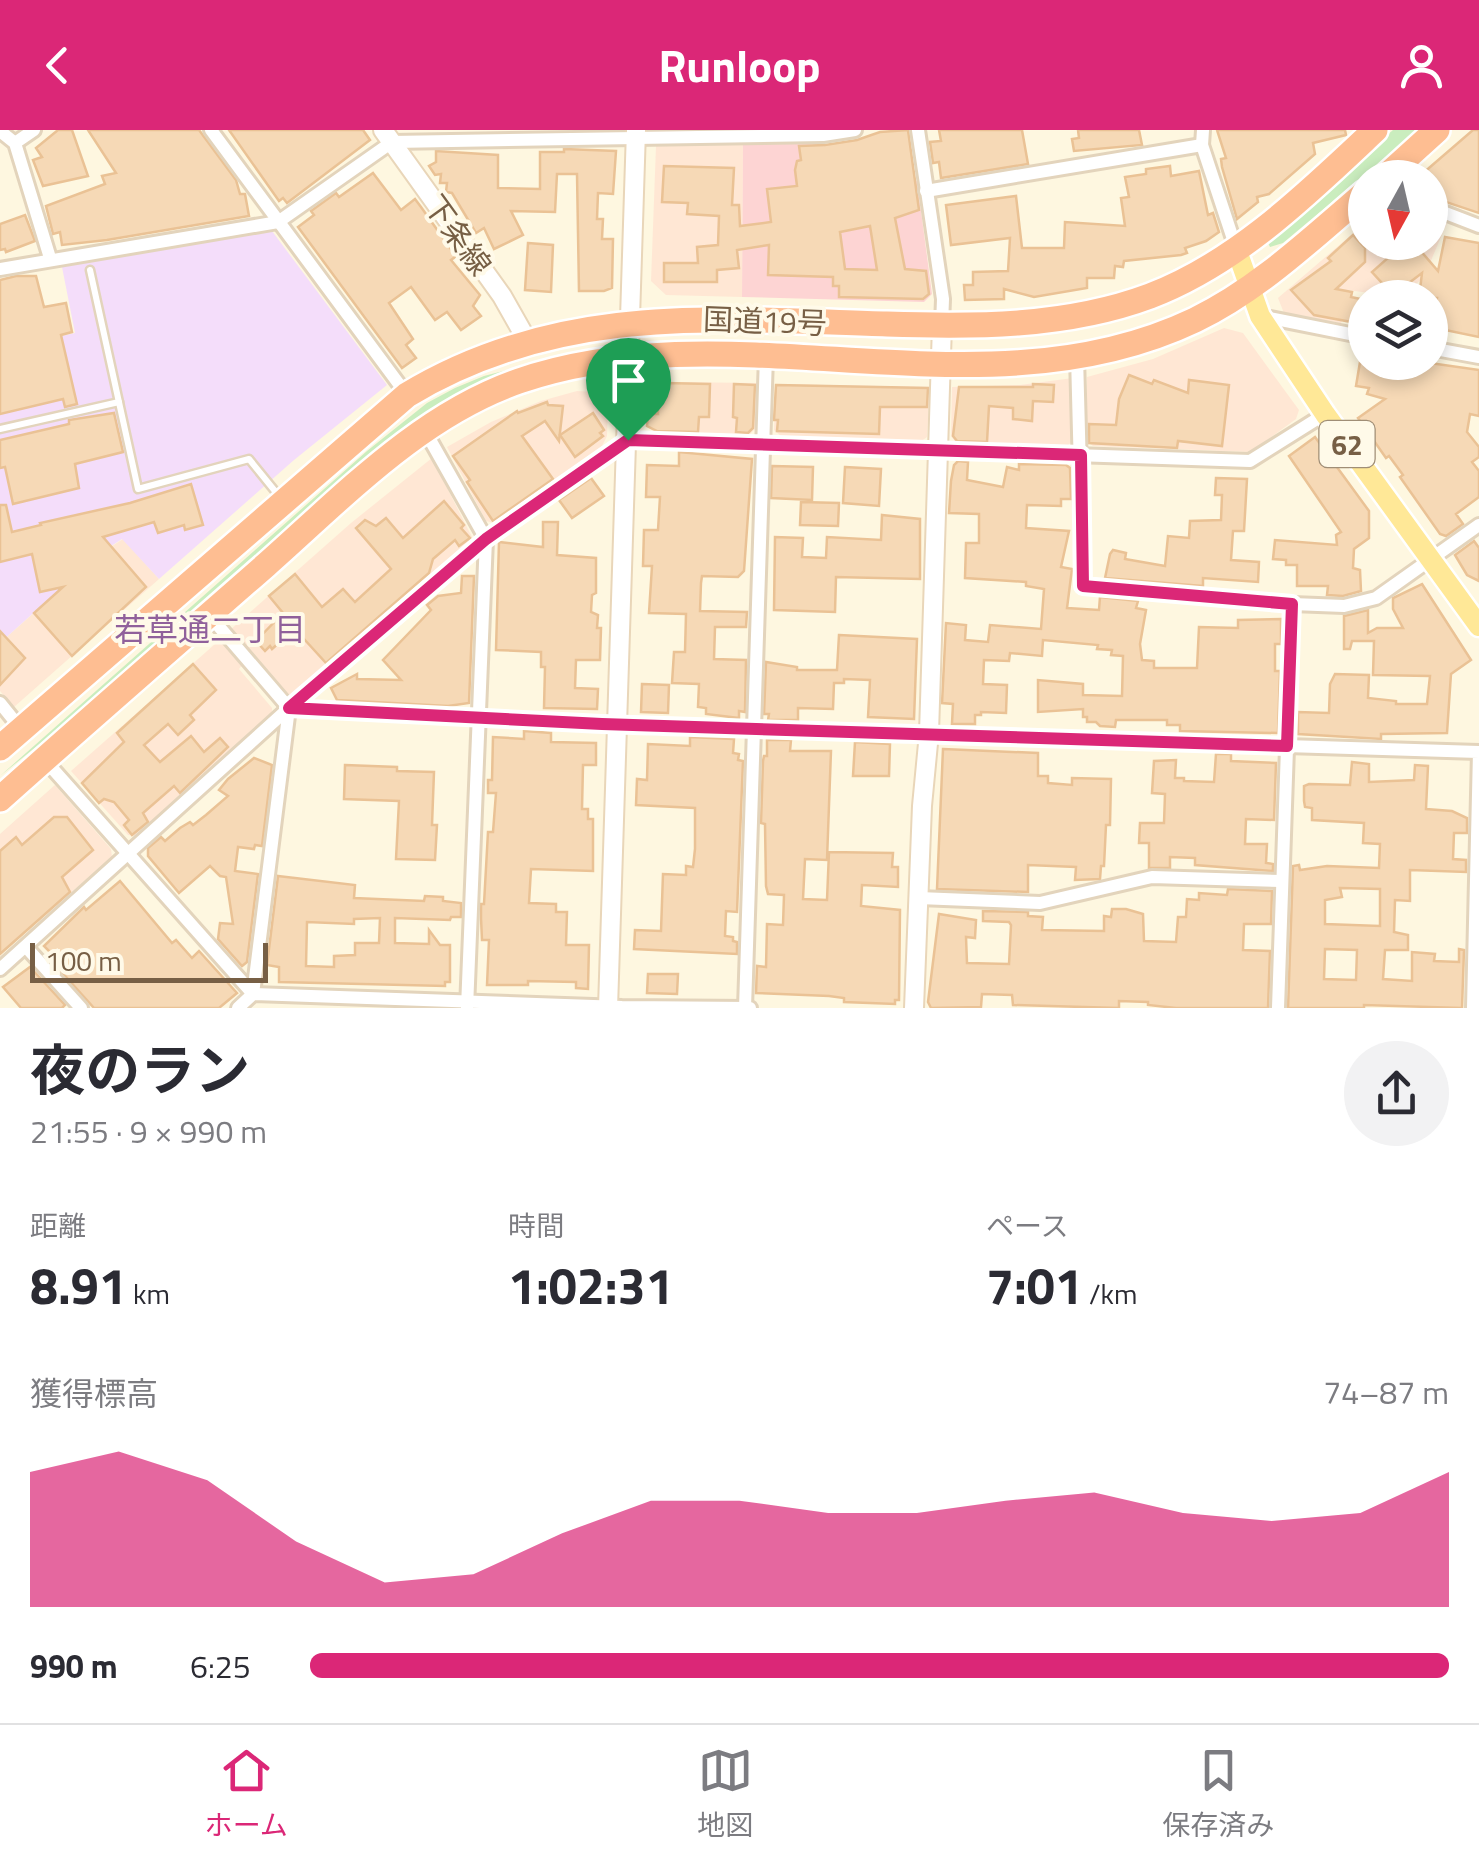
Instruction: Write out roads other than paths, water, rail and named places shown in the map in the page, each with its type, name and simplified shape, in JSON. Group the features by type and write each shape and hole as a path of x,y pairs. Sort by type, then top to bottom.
{"highway":[{"path":"1405,160 1437,130"},
{"name":"国道19号","path":"0,748 407,395 466,364 528,342 630,324 713,318 942,326 1023,322 1112,308 1170,288 1237,251 1372,131"},
{"name":"国道19号","path":"0,799 424,429 472,401 522,380 563,369 630,360 712,354 940,364 1077,356 1164,333 1213,311 1250,289 1348,207"}],"main road":[{"name":"62","path":"1237,251 1260,316 1325,414 1478,622"}],"street":[{"path":"15,143 34,130"},
{"path":"211,130 407,395"},
{"path":"0,269 278,222 387,136 855,130"},
{"path":"914,1008 922,806 929,733 943,300 918,130"},
{"path":"0,132 15,143 50,258"},
{"path":"608,1007 635,134"},
{"name":"下条線","path":"387,136 502,296 528,342"},
{"path":"926,192 1202,137 1237,251"},
{"path":"1448,214 1479,226"},
{"path":"1260,316 1348,334"},
{"path":"1448,351 1479,357"},
{"path":"745,1008 766,356"},
{"path":"1077,356 1083,586 1344,606 1376,598 1479,526"},
{"path":"0,969 289,708 486,539 628,440 1250,461 1325,414"},
{"path":"424,429 486,539 466,1006"},
{"path":"1278,1008 1292,604"},
{"path":"208,615 289,708 616,725 1479,752 1474,1008"},
{"path":"0,703 21,730"},
{"path":"238,1008 253,994 289,708"},
{"path":"44,760 253,994 466,1006 753,1008"},
{"path":"918,898 1040,903 1152,877 1282,881"},
{"path":"26,947 81,1008"}],"lane":[{"path":"90,270 138,489 249,459 283,500"},
{"path":"0,429 119,402"}],"district":[{"name":"若草通二丁目","path":"210,629"}]}
